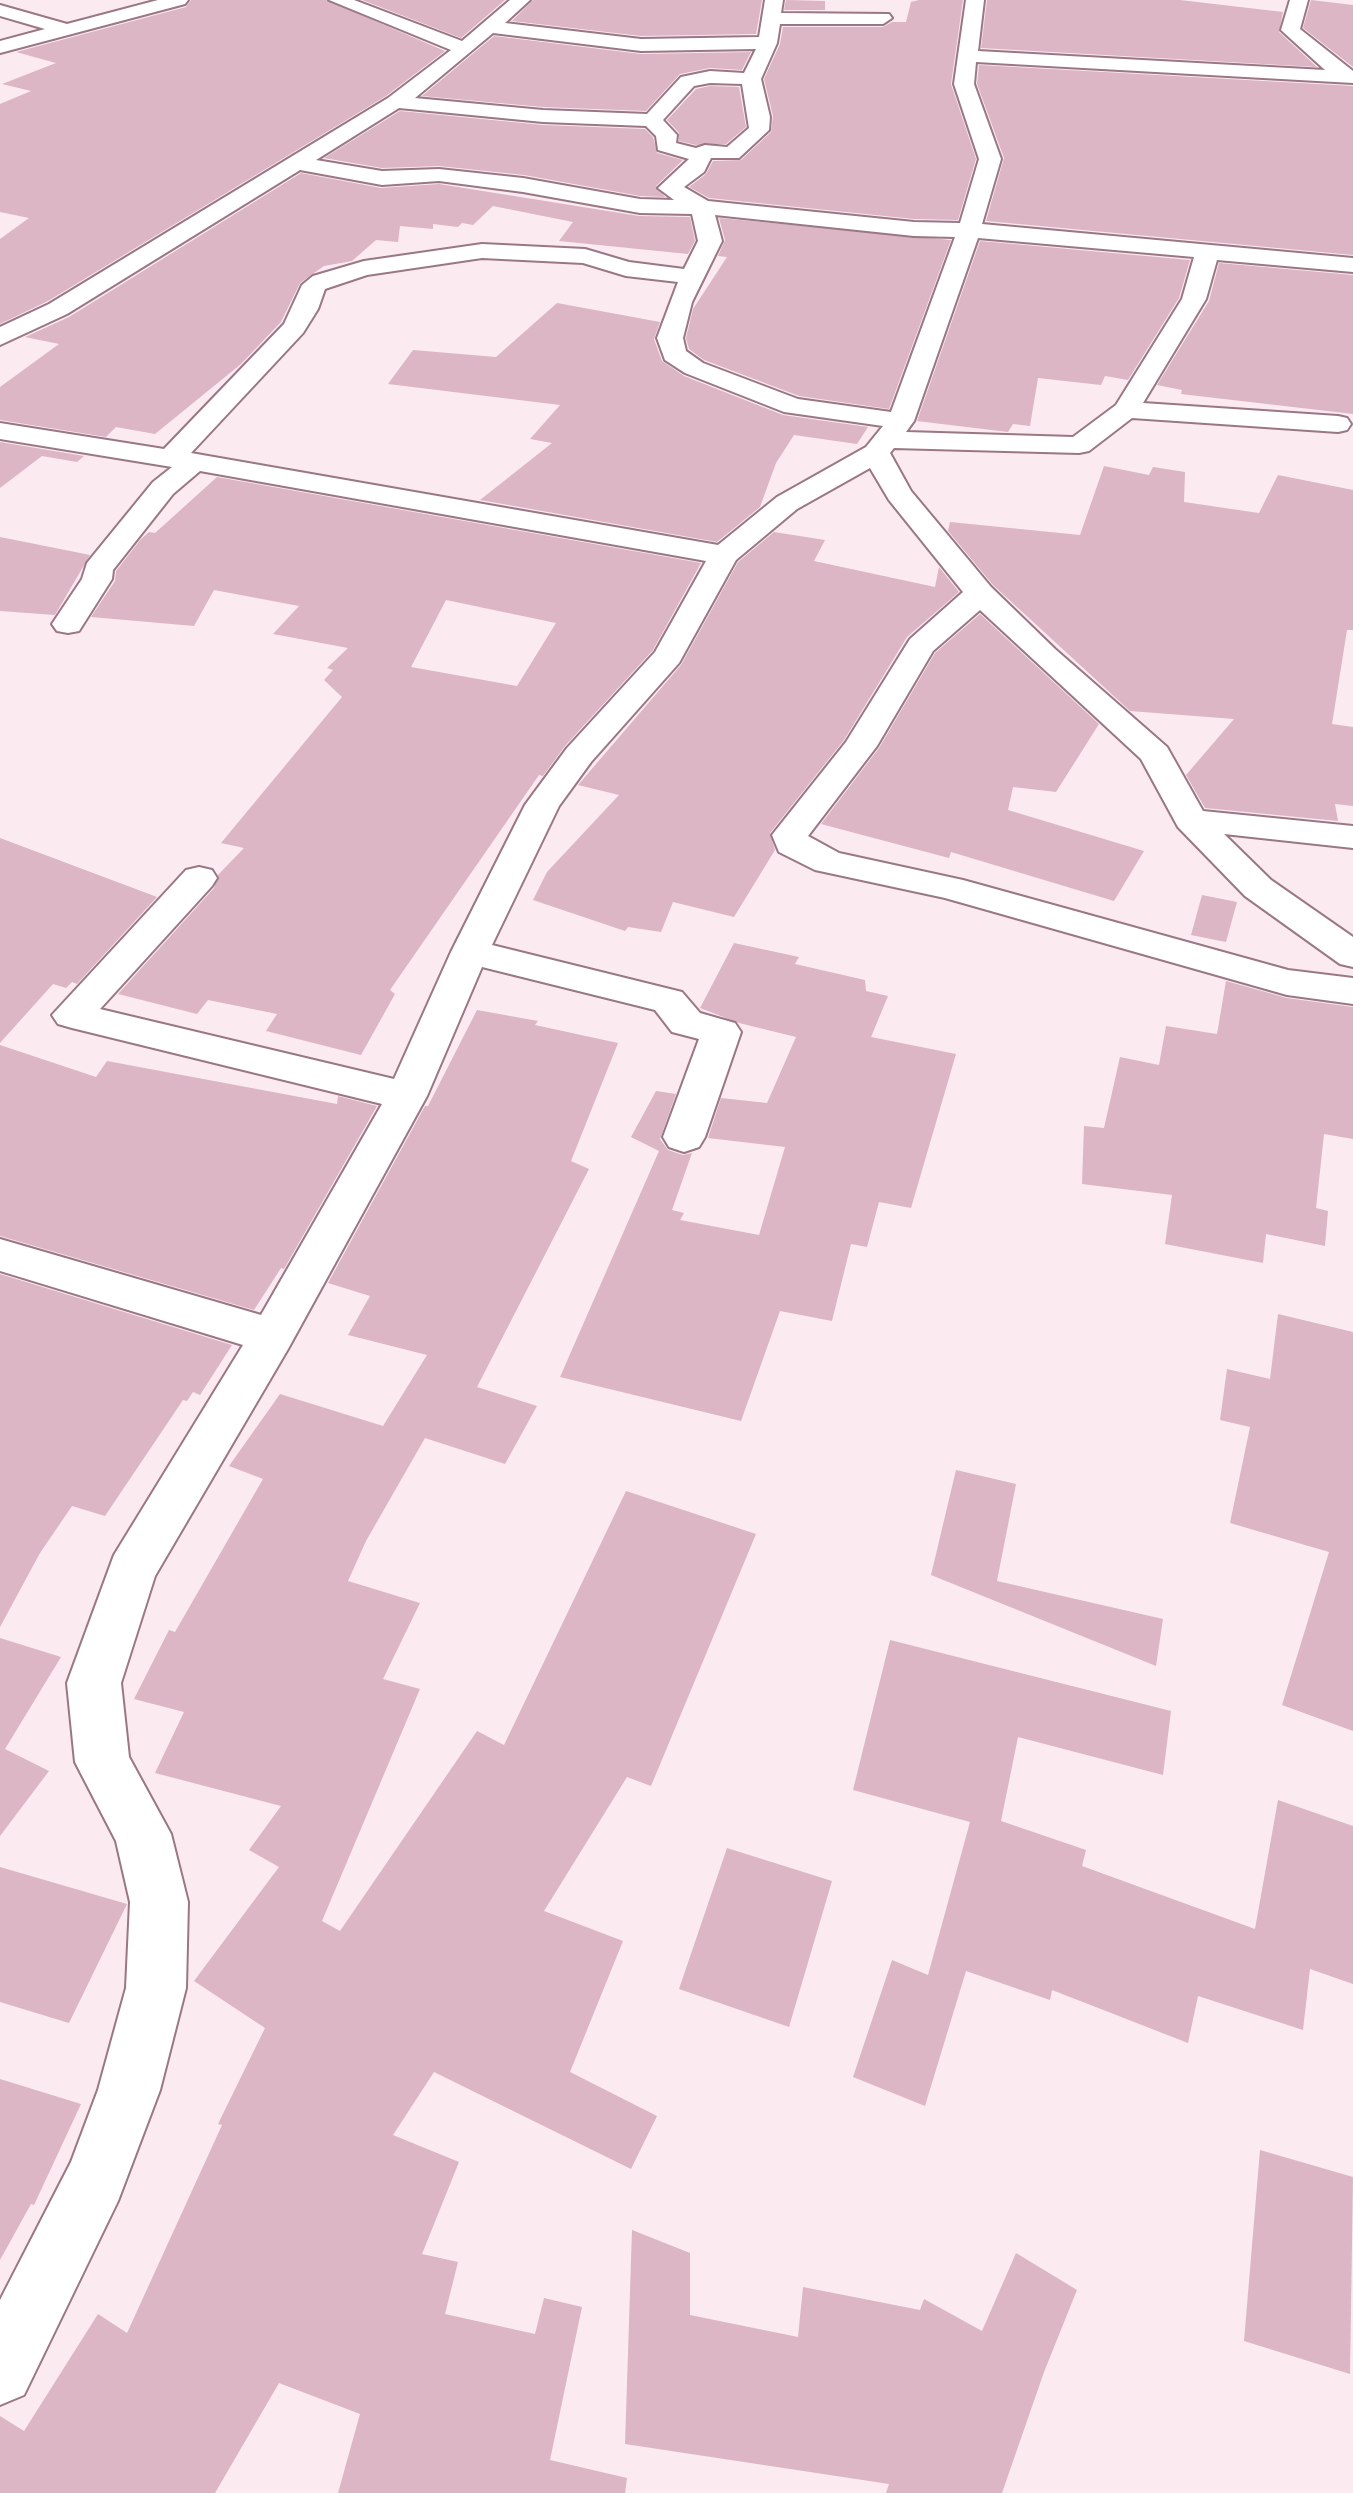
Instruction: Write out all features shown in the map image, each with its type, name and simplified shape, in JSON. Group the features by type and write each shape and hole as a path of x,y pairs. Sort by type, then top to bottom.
{"street":[{"path":"0,47 140,13 179,0"},
{"path":"338,0 464,48"},
{"path":"0,337 58,309 395,102 521,0"},
{"path":"975,0 964,84 990,159 969,230 888,438 899,494 980,593 1044,656 1155,754 1190,820 1258,888 1353,955"},
{"path":"1299,0 1290,30 1348,77"},
{"path":"0,10 64,29"},
{"path":"703,207 669,188 696,167 705,151 732,154 759,130 760,117 751,79 768,43 772,10 883,18"},
{"path":"487,27 641,45 768,43"},
{"path":"968,56 1348,77"},
{"path":"652,120 688,81 710,77 751,79"},
{"path":"395,102 543,116 652,120 667,135 665,146 701,156"},
{"path":"294,162 382,178 439,175 640,206 703,207 914,229 969,230 1353,265"},
{"path":"703,207 710,246 680,302 670,338 674,355 694,368 888,438 1079,445 1126,410 1194,299 1207,253"},
{"path":"68,624 97,579 98,569 182,460 294,328 306,309 314,285 321,281 364,268 482,251 585,256 626,269 693,277"},
{"path":"1126,410 1338,424"},
{"path":"0,431 724,555"},
{"path":"0,2371 96,2179 129,2090 156,1988 159,1902 143,1834 102,1762 94,1683 132,1570 272,1336 407,1096 470,952 542,805 579,755 668,656 724,555 787,503 888,438"},
{"path":"980,593 921,646 860,746 790,835 792,844 828,862 950,888 1287,982 1353,991"},
{"path":"1190,820 1353,837"},
{"path":"199,878 72,1015 407,1096"},
{"path":"470,952 668,1001 686,1023 721,1032 684,1137"},
{"path":"0,1255 272,1336"}],"building":[{"path":"191,0 326,0 445,51 386,96 48,301 0,324 0,239 29,218 0,212 0,104 31,91 2,84 56,63 16,52 186,7"},
{"path":"362,0 505,0 461,38"},
{"path":"533,0 762,0 756,34 641,36 512,21"},
{"path":"786,0 825,1 825,10 784,10"},
{"path":"963,0 951,84 976,159 958,220 914,219 709,198 689,187 706,174 713,161 741,160 771,132 773,116 764,79 780,44 783,27 883,27 892,22 906,22 911,2"},
{"path":"987,0 1180,0 1283,12 1279,32 1317,67 981,48"},
{"path":"1311,0 1353,5 1353,67 1303,28"},
{"path":"494,36 641,54 751,52 742,70 710,68 680,74 646,111 543,107 422,96"},
{"path":"979,65 1353,86 1353,255 986,221 1004,158 977,84"},
{"path":"739,87 746,127 726,144 696,145 679,141 679,133 667,120 696,89"},
{"path":"400,111 543,125 645,129 653,137 657,153 683,160 656,186 665,197 640,196 524,175 439,166 382,168 324,158"},
{"path":"301,173 381,188 439,184 639,216 690,217 695,241 688,254 559,241 573,222 493,206 473,225 433,224 433,229 400,226 398,242 376,240 352,261 324,266 300,283 281,322 241,364 155,434 116,427 106,437 0,420 0,387 59,344 25,337 69,317"},
{"path":"719,218 951,240 889,409 799,396 704,360 689,349 686,338 693,309 727,257 718,256 725,240"},
{"path":"980,241 1190,260 1179,298 1128,380 1105,376 1101,385 1038,378 1030,426 1013,424 1008,432 917,421"},
{"path":"1219,263 1353,275 1353,414 1181,394 1182,390 1157,385 1209,301"},
{"path":"557,303 660,322 654,339 662,361 684,376 783,415 868,427 857,444 794,435 776,463 760,507 717,542 480,500 552,443 530,439 560,405 388,384 413,350 496,357"},
{"path":"0,442 84,456 77,462 42,456 0,488"},
{"path":"1104,466 1149,475 1153,467 1185,472 1184,502 1259,513 1278,475 1353,490 1353,630 1347,630 1332,724 1353,727 1353,806 1335,804 1338,821 1205,808 1186,775 1234,719 1130,711 993,585 948,531 950,522 1080,535"},
{"path":"217,477 701,563 653,650 565,746 543,776 539,775 390,990 395,994 361,1055 266,1031 277,1014 208,1000 197,1014 118,994 214,888 218,875 244,848 221,843 342,697 324,680 333,670 327,668 348,648 273,634 299,606 214,590 194,626 91,617 115,581 116,571 141,539 149,532 155,533","holes":["446,600 556,623 517,686 411,667"]},
{"path":"774,532 825,540 814,561 935,587 939,567 959,592 907,637 844,740 770,833 775,850 734,917 673,902 661,932 628,927 625,931 533,900 547,872 619,795 578,785 681,665 738,562"},
{"path":"0,537 90,555 55,615 0,611"},
{"path":"980,614 1099,724 1056,792 1013,787 1008,810 1144,851 1114,901 951,852 949,858 821,824 879,748 935,653"},
{"path":"0,838 157,897 77,984 72,982 66,988 53,984 0,1043"},
{"path":"1202,895 1237,902 1226,942 1191,935"},
{"path":"734,943 799,957 795,964 865,980 866,991 888,996 871,1037 956,1054 911,1208 879,1202 867,1247 851,1244 832,1321 780,1311 741,1421 560,1377 659,1151 631,1137 656,1091 676,1094 660,1139 668,1150 683,1155 692,1153 672,1210 684,1213 680,1220 759,1235 785,1147 708,1138 721,1098 767,1103 796,1037 739,1023 700,1008"},
{"path":"1226,981 1287,998 1353,1007 1353,1139 1324,1134 1316,1208 1328,1211 1325,1246 1266,1234 1263,1263 1165,1244 1172,1195 1082,1184 1084,1126 1104,1128 1120,1057 1159,1065 1166,1026 1217,1034"},
{"path":"477,1010 538,1021 535,1025 618,1043 571,1161 589,1169 477,1387 537,1406 505,1464 425,1438 366,1541 348,1581 420,1603 383,1679 420,1689 322,1921 340,1931 477,1731 504,1745 626,1491 756,1534 651,1786 627,1777 544,1911 623,1941 570,2072 657,2116 631,2169 434,2072 393,2135 459,2162 422,2254 458,2262 445,2314 535,2334 544,2298 582,2307 550,2460 627,2478 625,2493 338,2493 360,2414 279,2383 215,2493 0,2493 0,2416 24,2431 98,2314 127,2333 222,2125 218,2124 265,2028 194,1981 279,1867 249,1850 281,1806 155,1773 184,1712 134,1699 169,1630 175,1632 263,1479 229,1466 280,1394 383,1426 427,1355 348,1335 370,1296 328,1283 425,1106 428,1106"},
{"path":"0,1045 96,1077 107,1061 337,1104 338,1096 377,1106 284,1269 281,1268 254,1310 0,1236"},
{"path":"0,1274 232,1345 200,1395 193,1392 187,1401 183,1400 105,1516 72,1506 40,1553 0,1627"},
{"path":"1278,1314 1353,1332 1353,1731 1282,1705 1329,1552 1230,1523 1250,1427 1220,1420 1227,1369 1270,1379"},
{"path":"956,1470 1016,1484 997,1581 1163,1619 1156,1666 931,1575"},
{"path":"0,1638 61,1657 5,1749 49,1771 0,1836"},
{"path":"890,1640 1171,1711 1163,1775 1018,1737 1001,1821 1086,1850 1082,1866 1255,1929 1278,1800 1353,1826 1353,1984 1310,1969 1303,2030 1198,1996 1188,2043 1052,1990 1050,2000 966,1971 925,2106 853,2077 892,1960 928,1975 970,1822 853,1790"},
{"path":"727,1848 832,1881 789,2027 679,1989"},
{"path":"0,1867 127,1904 69,2023 0,2002"},
{"path":"0,2079 81,2104 34,2205 31,2204 0,2260"},
{"path":"1260,2150 1353,2177 1350,2374 1244,2341"},
{"path":"632,2230 690,2253 690,2315 798,2337 803,2287 920,2310 924,2299 982,2331 1016,2253 1077,2290 1044,2372 1002,2493 886,2493 889,2484 625,2444"}]}
